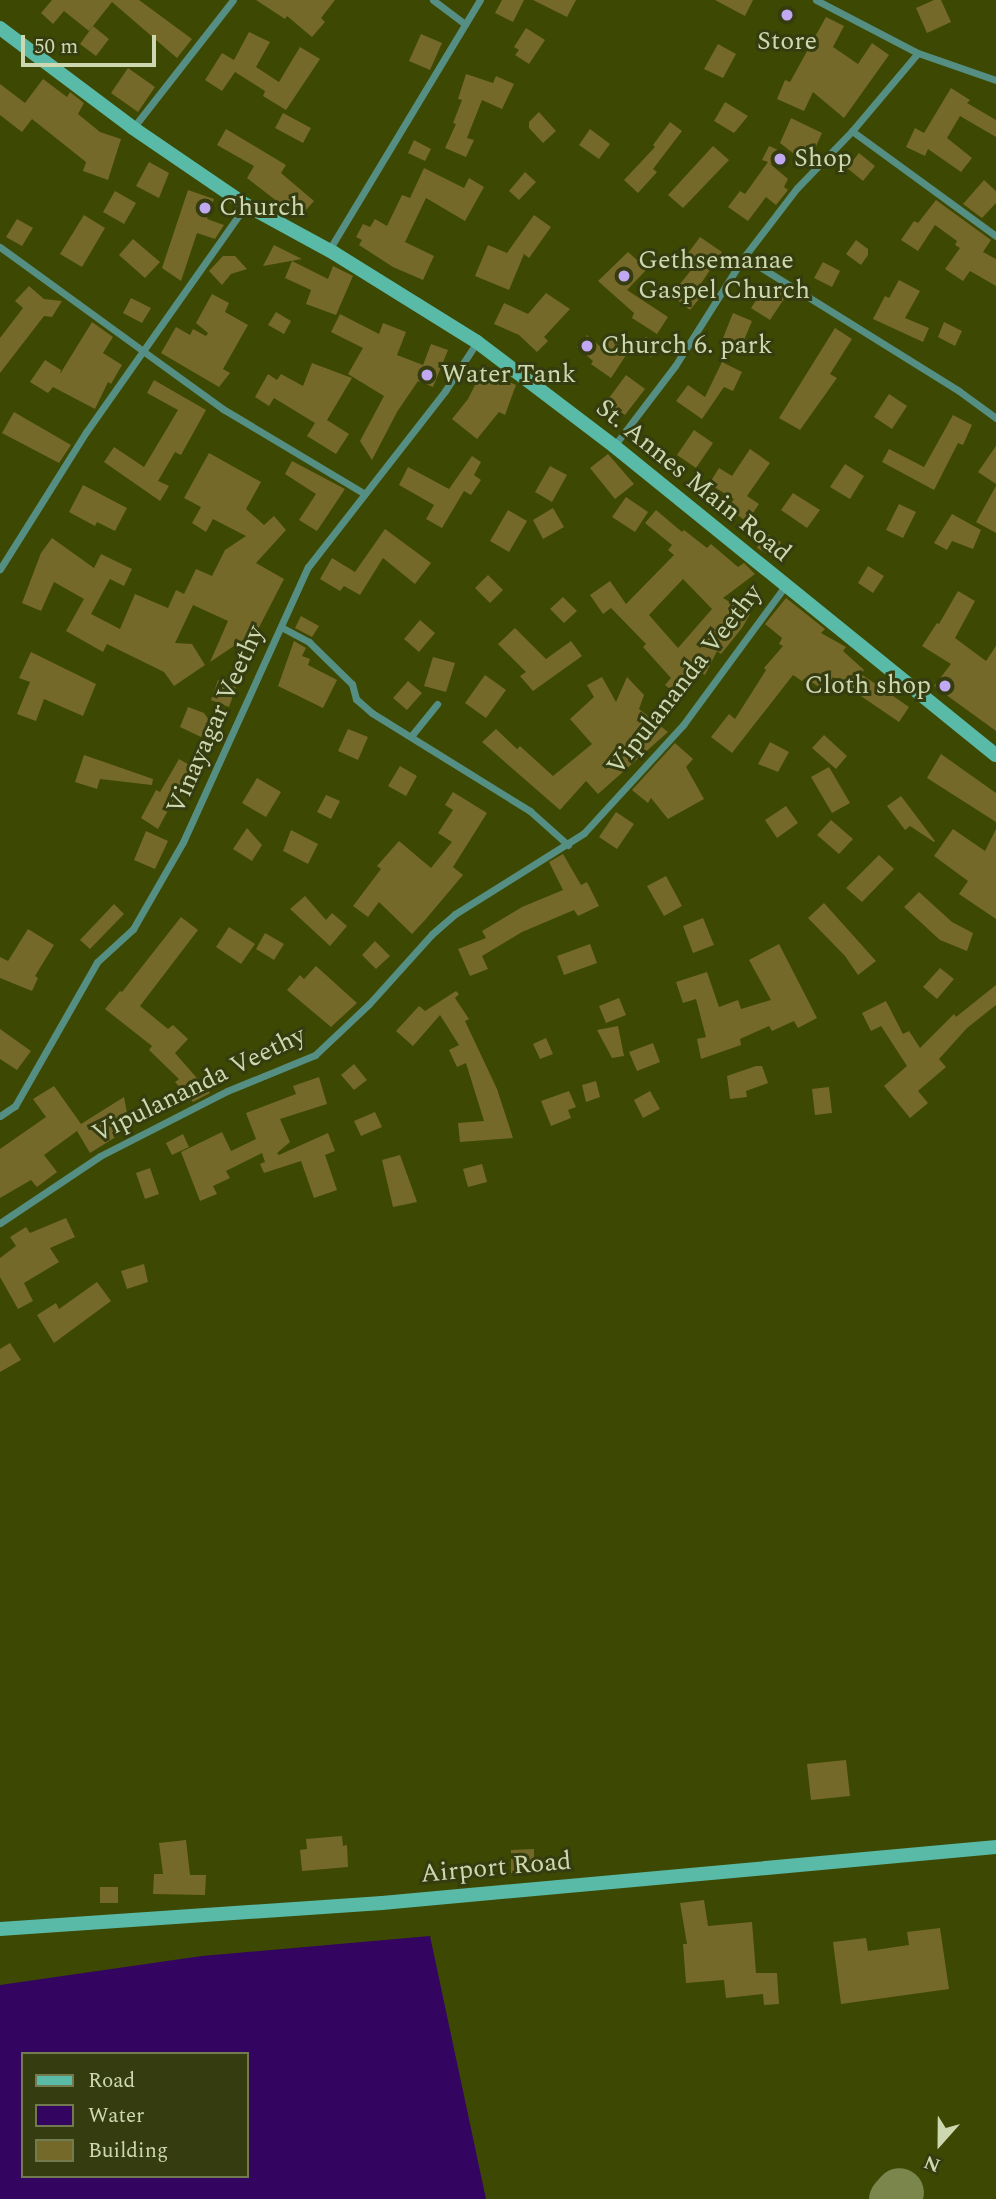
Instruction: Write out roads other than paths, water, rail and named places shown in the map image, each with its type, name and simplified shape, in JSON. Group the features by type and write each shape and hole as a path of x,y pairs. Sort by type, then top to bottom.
{"street":[{"path":"133,128 233,0"},
{"path":"433,0 465,24"},
{"path":"329,250 480,0"},
{"path":"816,0 918,53 996,80"},
{"name":"St. Annes Main Road","path":"0,28 133,128 246,205 329,250 477,342 614,446 996,755"},
{"path":"614,446 675,366 744,257 797,188 852,131 918,53"},
{"path":"852,131 996,236"},
{"path":"0,569 86,432 246,205"},
{"path":"0,247 223,410 365,494"},
{"path":"744,257 959,391 996,418"},
{"name":"Vinayagar Veethy","path":"0,1116 16,1106 97,962 133,929 184,842 308,567 445,391 477,342"},
{"name":"Vipulananda Veethy","path":"0,1223 100,1156 227,1091 315,1055 369,1004 432,934 455,914 568,845 615,802 683,725 785,586"},
{"path":"281,626 309,642 352,684 356,699 372,713 412,735 530,811 568,845"},
{"path":"412,735 437,704"},
{"name":"Airport Road","path":"0,1929 382,1903 996,1847"}],"water":[{"path":"430,1936 486,2199 0,2199 0,1985 202,1956"}],"place":[{"name":"Store","path":"787,15"},
{"name":"Shop","path":"780,159"},
{"name":"Church","path":"205,208"},
{"name":"Gethsemanae Gaspel Church","path":"624,276"},
{"name":"Church 6. park","path":"587,346"},
{"name":"Water Tank","path":"427,375"},
{"name":"Cloth shop","path":"945,686"}]}
